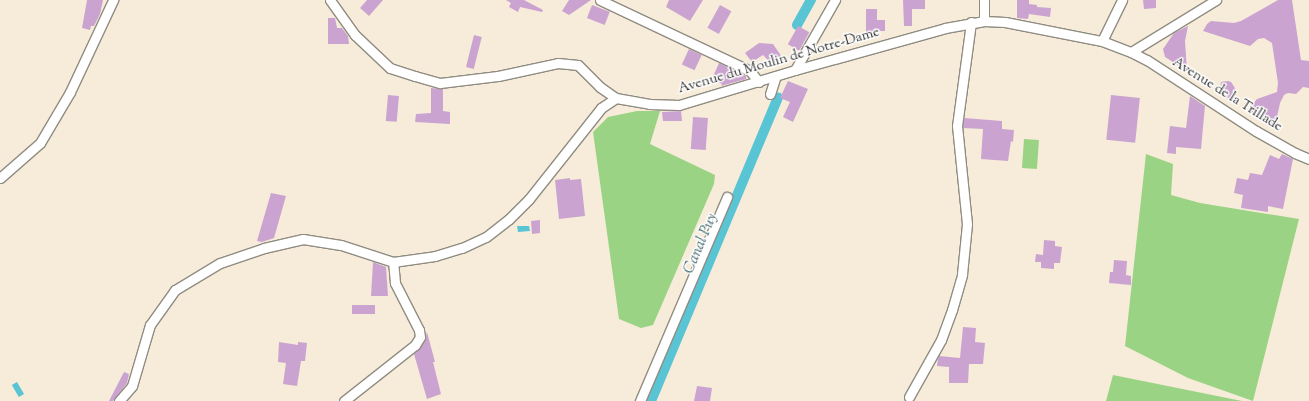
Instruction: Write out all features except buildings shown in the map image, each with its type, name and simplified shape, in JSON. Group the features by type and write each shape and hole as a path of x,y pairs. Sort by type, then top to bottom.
{"street":[{"path":"0,178 40,143 70,92 113,0"},
{"name":"Avenue du Moulin de Notre-Dame","path":"330,0 355,35 390,68 440,83 498,76 558,62 578,65 600,87 616,98 649,104 679,105 795,70 970,22 1005,22 1102,41 1131,52"},
{"path":"600,0 750,70 759,82"},
{"path":"795,70 835,0"},
{"path":"984,0 984,21"},
{"path":"1102,41 1122,0"},
{"path":"1131,52 1202,4 1216,0"},
{"path":"909,397 941,340 952,310 962,274 967,224 957,126 970,22"},
{"name":"Avenue de la Trillade","path":"1131,52 1147,60 1256,131 1295,153 1309,159"},
{"path":"770,94 776,76"},
{"path":"119,401 132,386 150,325 171,296 176,290 220,263 303,239 341,245 393,262 435,256 462,248 486,237 509,219 529,199 601,108 616,98"},
{"path":"640,401 727,197"},
{"path":"344,401 415,345 420,337 419,330 394,283 393,262"}],"green space":[{"path":"637,111 660,111 650,144 715,175 714,184 653,325 641,328 619,319 593,132 608,117"},
{"path":"1024,139 1039,140 1037,169 1022,168"},
{"path":"1146,154 1173,164 1171,195 1200,203 1299,219 1253,401 1188,378 1125,346"},
{"path":"1113,375 1242,401 1106,401"}],"water":[{"path":"517,226 529,226 530,231 518,232"},
{"path":"17,382 24,394 19,397 12,385"}],"waterway":[{"name":"Canal Puy","path":"797,25 811,0"},
{"name":"Canal Puy","path":"651,401 778,98"}]}
